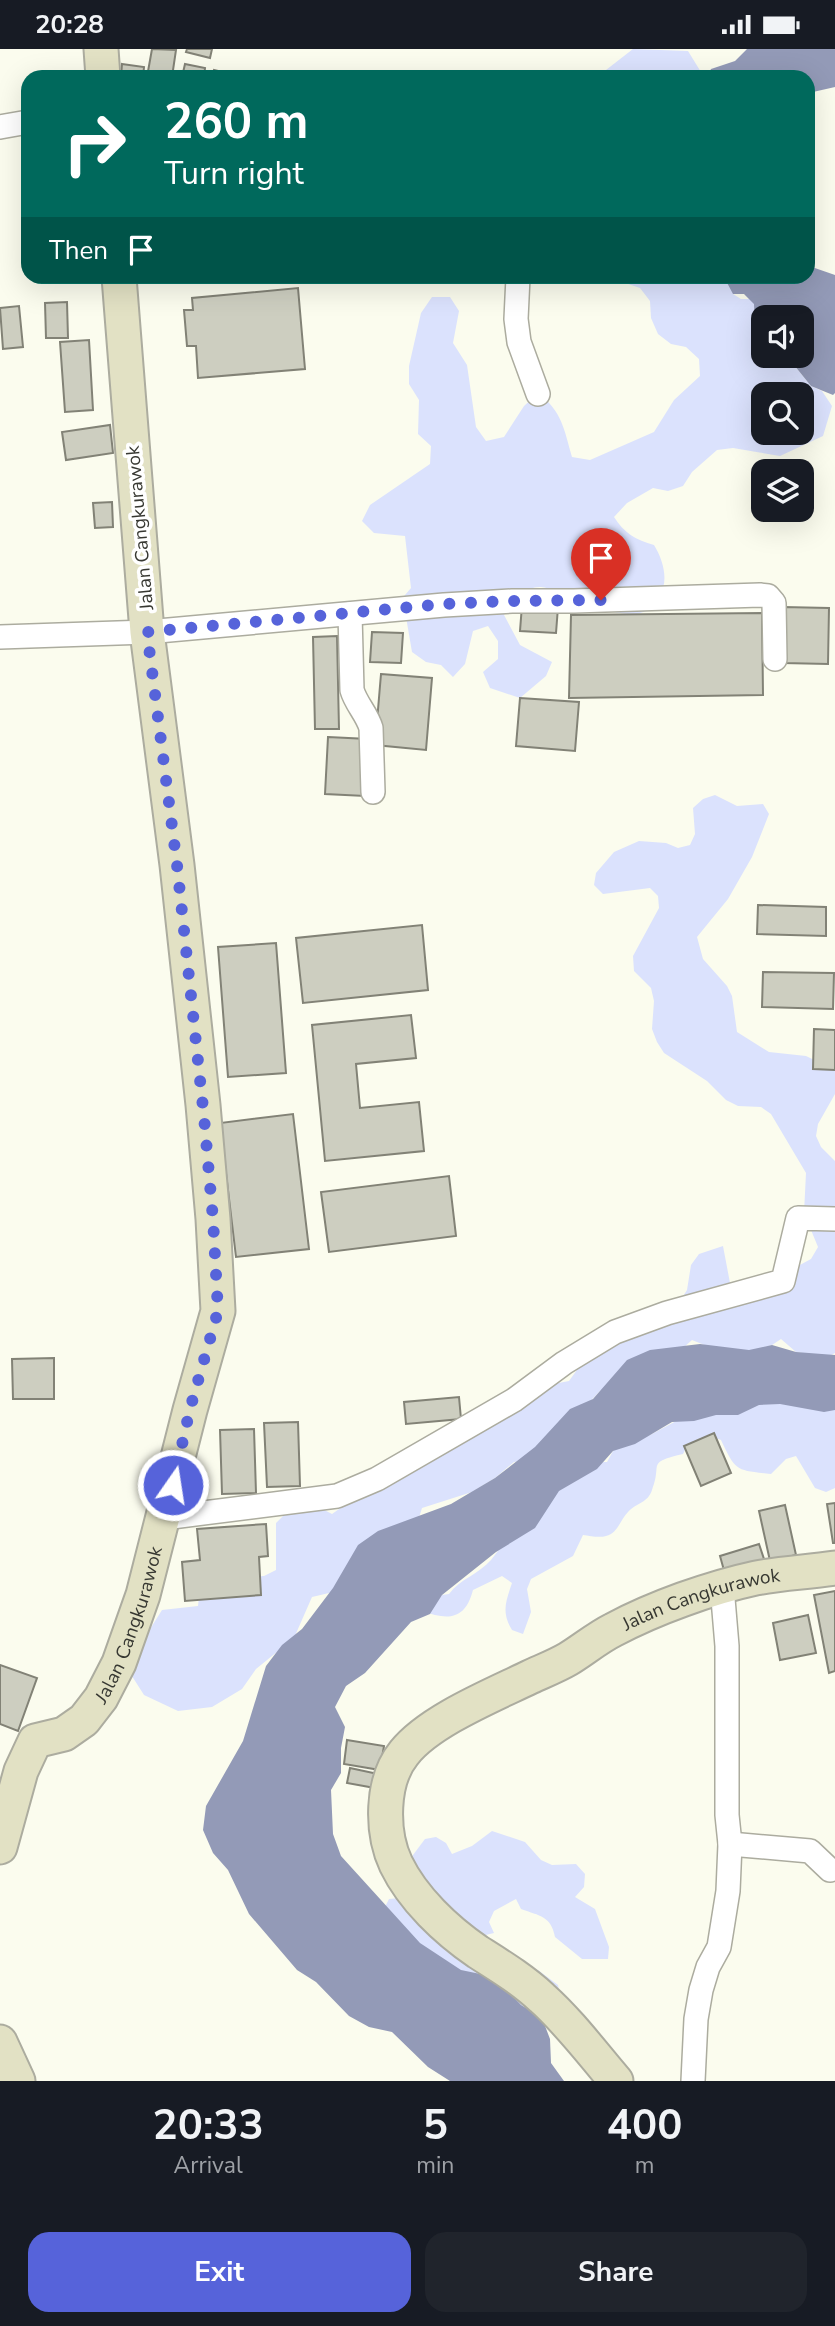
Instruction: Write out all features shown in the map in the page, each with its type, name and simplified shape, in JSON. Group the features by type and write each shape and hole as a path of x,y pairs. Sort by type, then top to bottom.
{"street":[{"path":"100,49 102,70"},
{"path":"0,127 21,123"},
{"name":"Jalan Cangkurawok","path":"0,1847 22,1770 36,1741 64,1734 84,1720 101,1698 119,1664 144,1595 190,1409 218,1311 204,1117 177,865 147,632 120,284"},
{"path":"518,284 516,320 519,342 538,394"},
{"path":"0,638 147,632 444,604 760,595 768,596 774,603 775,659"},
{"path":"350,614 352,690 369,720 373,792"},
{"path":"164,1518 337,1496 377,1479 514,1400 564,1363 615,1332 667,1313 783,1281 798,1218 835,1219"},
{"name":"Jalan Cangkurawok","path":"616,2081 543,1998 509,1971 476,1950 432,1913 408,1887 394,1861 387,1835 386,1811 390,1779 402,1754 445,1720 566,1660 612,1631 654,1611 759,1577 835,1568"},
{"path":"693,2081 696,2019 701,1990 708,1967 719,1947 728,1891 730,1844 727,1815 727,1646 722,1587"},
{"path":"730,1844 810,1851 830,1870"},
{"path":"0,2042 18,2081"}],"shaded area":[{"path":"633,49 688,51 700,70 606,70"},
{"path":"747,49 835,49 835,87 815,92 815,70 710,70 735,61"},
{"path":"815,268 835,275 833,395 814,387 814,382 808,382 796,368 814,368 814,305 754,305 744,294 733,294 728,284 815,284"},
{"path":"628,284 733,284 733,294 741,299 758,299 759,305 751,305 751,368 796,368 808,382 751,382 751,445 804,445 780,456 733,448 717,450 692,472 683,486 668,491 653,488 627,503 614,517 631,535 654,545 664,570 663,590 649,609 633,614 615,612 571,600 545,587 535,587 524,593 504,615 520,645 552,662 546,676 520,698 490,688 483,672 498,659 498,641 488,626 473,631 465,664 453,677 441,665 426,662 412,652 406,617 399,602 411,588 405,536 374,533 362,521 370,505 430,464 431,446 418,434 419,400 409,384 409,366 421,313 432,297 450,297 459,311 453,343 467,365 476,427 486,441 504,437 524,406 538,393 557,414 572,457 590,460 654,432 674,400 700,376 699,359 686,347 671,344 658,334 651,318 650,301 640,288"},
{"path":"814,387 822,391 832,406 823,436 814,440"},
{"path":"715,795 737,806 763,804 769,814 752,857 728,899 697,937 703,959 727,986 732,996 737,1032 769,1052 806,1056 835,1070 835,1094 818,1124 816,1136 821,1147 835,1161 835,1353 828,1357 796,1352 781,1339 772,1345 732,1356 692,1340 674,1356 600,1391 535,1459 514,1462 472,1492 422,1508 415,1530 342,1590 312,1597 294,1638 256,1669 242,1689 212,1707 178,1711 144,1695 130,1673 140,1645 162,1610 198,1606 201,1579 264,1576 276,1570 276,1523 285,1514 309,1502 332,1514 402,1479 543,1386 569,1381 600,1338 680,1301 687,1290 691,1265 699,1254 723,1246 730,1283 742,1284 798,1266 811,1259 818,1247 804,1213 806,1173 771,1114 761,1107 738,1106 726,1100 707,1081 664,1053 657,1042 652,1029 654,1001 651,988 634,971 633,956 659,908 658,896 650,888 603,894 594,885 596,873 614,852 639,841 666,843 678,848 690,845 695,834 693,808 703,799"},
{"path":"700,1344 749,1350 772,1345 796,1352 835,1355 835,1410 824,1412 780,1404 759,1405 738,1415 716,1415 694,1421 672,1422 635,1444 613,1451 597,1469 559,1491 535,1528 496,1552 442,1595 430,1614 411,1622 365,1673 346,1686 335,1707 345,1727 341,1748 341,1773 331,1790 333,1834 341,1856 420,1943 461,1970 485,1975 505,1988 521,2005 542,2018 550,2039 551,2063 564,2081 450,2081 428,2067 392,2032 369,2027 349,2016 316,1982 297,1970 249,1914 228,1870 213,1853 203,1830 206,1806 243,1741 266,1666 282,1645 302,1629 333,1588 358,1545 378,1531 451,1504 495,1478 535,1447 570,1409 593,1399 627,1360 650,1350"},
{"path":"835,1402 835,1488 826,1492 815,1488 796,1456 786,1459 771,1474 738,1468 721,1440 710,1436 688,1444 683,1454 659,1462 650,1494 628,1512 613,1532 604,1537 583,1535 573,1556 531,1579 527,1589 531,1612 523,1634 512,1630 509,1624 506,1607 512,1583 502,1576 473,1590 470,1600 460,1613 439,1616 422,1611 486,1565 541,1498 557,1484 590,1464 607,1462 613,1451 627,1440 650,1435 708,1404"},
{"path":"492,1831 525,1842 541,1860 552,1865 576,1864 585,1874 584,1887 575,1897 595,1909 609,1947 608,1959 582,1959 555,1937 547,1921 521,1909 516,1899 494,1911 489,1922 494,1933 461,1941 515,1968 538,1970 558,1985 563,2009 547,2023 534,2024 468,1992 384,1909 389,1899 400,1898 404,1867 425,1839 436,1837 446,1843 452,1854 472,1846"}],"building":[{"path":"152,49 176,50 173,70 148,70"},
{"path":"187,49 212,49 210,58 186,52"},
{"path":"122,64 144,67 144,70 122,70"},
{"path":"185,64 205,68 205,70 184,70"},
{"path":"298,288 305,369 198,378 196,346 187,346 184,310 193,310 192,298"},
{"path":"67,302 68,338 46,338 45,303"},
{"path":"19,306 23,347 3,349 0,308"},
{"path":"89,340 93,410 65,412 60,342"},
{"path":"110,425 113,453 66,460 62,432"},
{"path":"112,502 113,527 95,528 93,503"},
{"path":"522,605 558,607 556,633 520,631"},
{"path":"783,607 829,608 828,664 783,663"},
{"path":"762,613 763,695 569,698 571,615"},
{"path":"372,632 403,633 401,663 370,662"},
{"path":"337,636 339,729 315,729 313,637"},
{"path":"381,674 432,678 426,750 375,745"},
{"path":"520,698 579,702 575,751 516,746"},
{"path":"328,737 368,739 365,796 325,794"},
{"path":"758,905 826,907 826,936 757,934"},
{"path":"422,925 428,990 303,1003 296,938"},
{"path":"276,943 286,1073 228,1077 218,947"},
{"path":"763,972 834,973 833,1009 762,1007"},
{"path":"411,1015 416,1058 356,1064 360,1108 419,1102 424,1151 325,1161 312,1025"},
{"path":"814,1029 835,1030 835,1070 813,1069"},
{"path":"293,1114 309,1249 236,1257 220,1123"},
{"path":"449,1176 456,1236 329,1252 321,1192"},
{"path":"54,1358 54,1399 13,1399 12,1359"},
{"path":"459,1397 461,1419 406,1424 404,1402"},
{"path":"298,1422 300,1486 267,1487 264,1423"},
{"path":"254,1429 256,1493 222,1494 220,1430"},
{"path":"714,1433 731,1473 701,1486 684,1446"},
{"path":"835,1503 835,1543 833,1543 827,1504"},
{"path":"785,1505 796,1555 770,1561 759,1511"},
{"path":"266,1524 268,1556 259,1557 261,1595 185,1601 182,1562 200,1560 197,1529"},
{"path":"759,1544 765,1562 725,1574 720,1556"},
{"path":"835,1591 835,1671 829,1673 814,1595"},
{"path":"808,1615 816,1653 780,1660 773,1623"},
{"path":"0,1665 37,1678 18,1731 0,1724"},
{"path":"347,1740 384,1746 380,1770 344,1764"},
{"path":"350,1768 378,1774 375,1788 347,1783"}],"route":[{"path":"173,1485 190,1409 218,1311 204,1117 177,865 147,632 444,604 601,600"}]}
